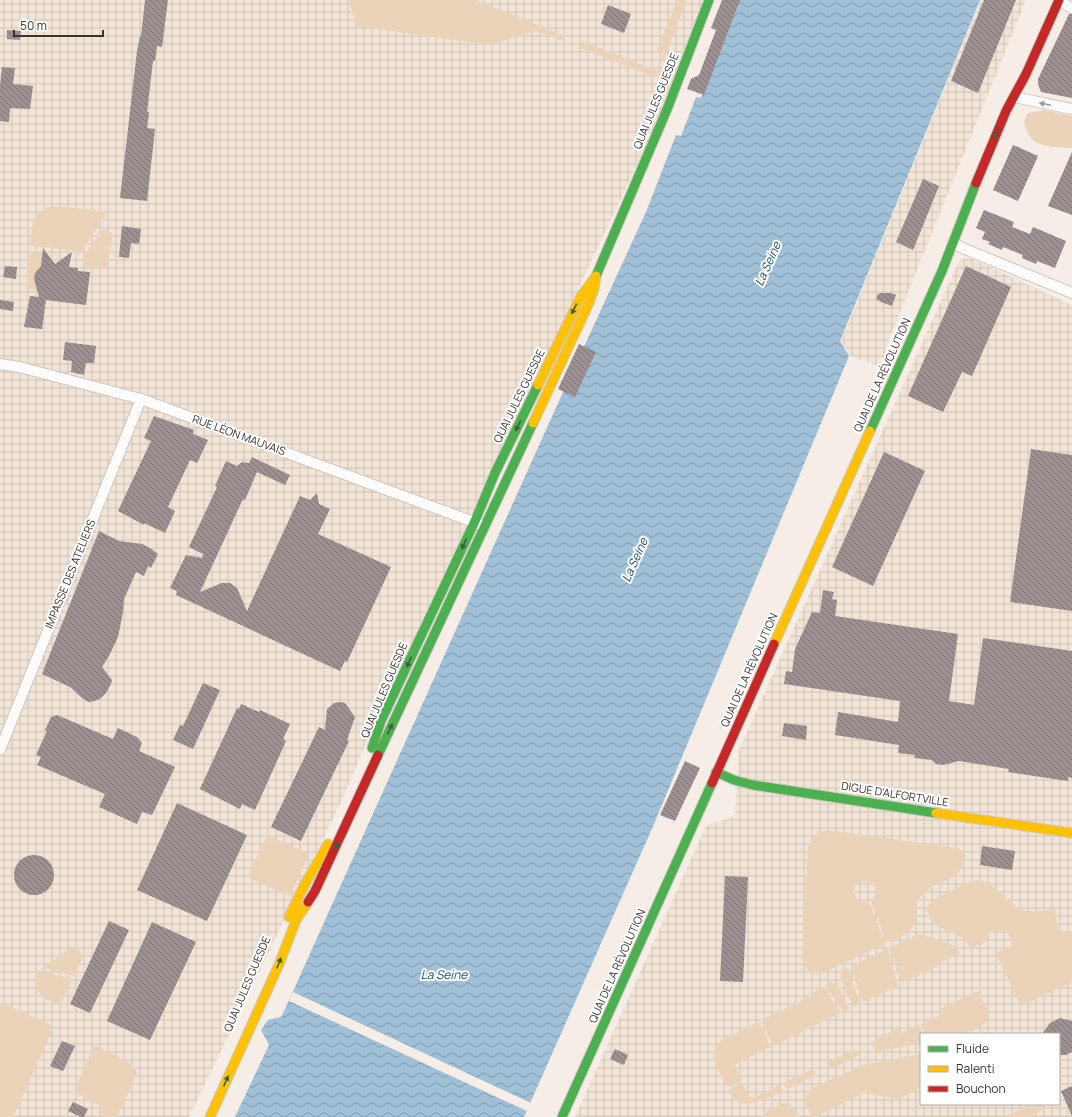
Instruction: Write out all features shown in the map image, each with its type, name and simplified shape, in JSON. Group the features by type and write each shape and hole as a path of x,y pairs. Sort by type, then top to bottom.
{"main road":[{"name":"QUAI JULES GUESDE","path":"281,933 304,886 328,845 377,737 381,720 588,305 594,289 596,276 668,107 709,0"},
{"name":"QUAI DE LA RÉVOLUTION","path":"562,1117 942,270 964,211 1006,111 1026,74 1059,0"},
{"name":"QUAI DE LA RÉVOLUTION","path":"955,238 970,214 995,157 1019,98 1026,74"},
{"name":"QUAI JULES GUESDE","path":"210,1117 280,962 296,920 315,891 412,680 479,523 495,473 581,296 596,276"},
{"name":"DIGUE D'ALFORTVILLE","path":"716,772 734,780 753,785 1072,833"},
{"name":"QUAI JULES GUESDE","path":"220,1074 254,1002 268,967"}],"street":[{"path":"1059,0 1072,8"},
{"path":"1019,98 1072,109"},
{"path":"955,238 965,249 1072,293"},
{"name":"RUE LÉON MAUVAIS","path":"0,364 19,367 141,399 479,523"},
{"name":"IMPASSE DES ATELIERS","path":"0,750 141,399"}],"shaded area":[{"path":"0,0 706,0 664,107 381,708 342,800 189,1117 0,1117"},
{"path":"348,0 475,0 565,36 563,41 536,31 489,45 357,26"},
{"path":"677,0 687,0 657,76 655,77 580,48 582,41 657,71 664,53 657,50"},
{"path":"981,0 1026,0 885,349 889,355 878,361 877,365 850,356 841,341"},
{"path":"1045,110 1072,116 1072,148 1042,145 1034,141 1030,136 1025,124 1025,119 1028,113"},
{"path":"51,206 102,211 106,215 79,255 72,250 31,246 32,226 36,217 44,209"},
{"path":"103,229 113,234 106,269 86,268 83,257"},
{"path":"33,252 42,253 42,265 34,278 38,290 26,288 29,255"},
{"path":"968,257 1072,305 1072,1117 575,1117 706,826 735,816 739,750 959,261"},
{"path":"827,830 957,848 962,850 963,860 960,871 956,876 924,892 918,900 916,920 911,929 902,936 887,943 871,901 876,894 876,888 867,882 857,884 854,889 856,897 862,902 869,902 885,944 818,975 809,972 802,960 808,847 811,840 815,836 820,832"},
{"path":"267,835 309,854 290,896 248,877"},
{"path":"976,880 984,881 997,889 1020,909 1034,912 1055,909 1059,933 1072,931 1072,982 1021,1006 996,953 1014,945 1004,931 997,931 987,934 989,940 971,948 963,938 933,924 927,911 928,905 934,899"},
{"path":"920,934 955,946 960,954 939,963 939,965 902,983 895,966 898,965 900,970 903,969 900,961 895,963 889,948"},
{"path":"76,946 83,956 74,976 42,968"},
{"path":"887,949 898,986 863,1002 851,966"},
{"path":"848,968 860,1004 854,1007 843,986 841,977 842,972"},
{"path":"40,971 72,979 60,1005 43,997 39,991 36,980"},
{"path":"831,982 838,985 849,1009 844,1012 825,985"},
{"path":"823,986 841,1013 773,1046 761,1020 796,1004"},
{"path":"978,991 989,1013 987,1021 981,1026 964,1033 926,1033 921,1024 942,1014 940,1009"},
{"path":"0,1002 50,1025 51,1027 49,1030 52,1031 13,1117 0,1117"},
{"path":"759,1022 770,1047 736,1064 735,1066 742,1080 727,1087 715,1063 714,1054 717,1044 725,1038"},
{"path":"919,1025 923,1033 920,1033 920,1043 876,1052 871,1042 899,1028 901,1033"},
{"path":"94,1045 130,1063 137,1073 117,1117 108,1117 100,1113 103,1107 74,1092"},
{"path":"856,1049 859,1055 831,1069 827,1062"},
{"path":"920,1054 920,1088 899,1099 864,1093 815,1117 812,1117 806,1105 806,1099 812,1088 863,1065"},
{"path":"813,1069 816,1075 787,1089 783,1083"},
{"path":"742,1083 750,1097 754,1098 780,1084 783,1091 753,1103 739,1102 733,1098 728,1090"},
{"path":"783,1103 791,1105 799,1117 763,1117 766,1111"},
{"path":"1029,1105 1042,1105 1044,1109 1028,1117 1004,1117"}],"water":[{"name":"La Seine","path":"739,0 980,0 840,341 849,356 654,824 524,1117 235,1117 269,1045 261,1030 268,1020 281,1017 285,1009 559,401 646,212 676,135 681,136 696,97 701,98"}],"pier":[{"path":"293,992 531,1103 527,1111 289,1001"}],"building":[{"path":"145,0 168,0 162,47 157,46 155,61 153,61 147,112 149,112 147,128 155,129 147,201 120,198 137,51 141,36"},
{"path":"722,0 740,0 704,95 687,89 691,79 699,75 716,30 711,28"},
{"path":"984,0 1016,0 978,93 951,81"},
{"path":"608,5 631,14 624,33 601,24"},
{"path":"1069,14 1072,14 1072,98 1041,92 1038,83 1038,79"},
{"path":"7,30 21,31 20,40 7,39"},
{"path":"2,67 15,68 13,84 33,86 30,109 11,108 9,122 0,121 0,86"},
{"path":"1013,145 1038,156 1018,201 993,190"},
{"path":"1072,152 1072,215 1048,206"},
{"path":"923,179 939,186 913,250 896,242"},
{"path":"984,210 1014,222 1012,227 1030,234 1033,227 1066,241 1055,268 1037,261 1036,264 1022,258 1023,255 1003,247 1002,250 988,244 990,242 982,239 985,232 976,228"},
{"path":"122,226 141,229 139,244 131,243 129,258 119,257"},
{"path":"43,248 55,264 72,252 69,267 78,268 78,271 90,272 86,305 46,300 42,329 24,327 30,296 39,297 34,279 35,273 41,266"},
{"path":"5,266 17,267 16,279 3,277"},
{"path":"966,266 1011,287 972,376 962,372 943,412 908,396"},
{"path":"891,293 896,295 892,306 876,299 878,294"},
{"path":"0,300 14,302 13,311 0,309"},
{"path":"65,342 96,346 94,363 86,363 84,375 71,372 72,361 63,360"},
{"path":"579,344 596,352 575,397 558,389"},
{"path":"154,416 194,430 193,434 208,440 197,463 190,460 168,507 175,511 165,533 144,523 144,525 118,511 151,441 144,438"},
{"path":"1031,449 1072,455 1072,611 1010,602"},
{"path":"884,452 925,471 873,586 832,567"},
{"path":"252,457 290,475 285,485 257,472 200,592 222,583 230,583 237,588 247,611 300,496 310,500 317,493 319,504 330,509 318,534 391,567 347,662 345,661 340,671 176,595 177,591 170,588 186,555 202,558 203,554 189,547 217,487 215,486 226,461 237,466 242,462 249,463"},
{"path":"99,531 119,541 142,544 158,554 151,568 148,566 144,576 136,572 124,599 118,637 102,667 112,680 111,684 101,698 88,702 70,687 42,674"},
{"path":"823,590 834,592 832,599 837,600 835,616 958,634 949,701 974,705 983,638 1072,651 1072,778 1068,777 1068,781 1008,772 1009,769 959,761 943,765 936,764 932,760 914,758 915,755 898,753 899,745 835,735 838,712 898,722 900,701 784,684 786,671 792,672 795,649 812,612 820,613"},
{"path":"203,683 220,690 193,749 173,740 180,725 183,726"},
{"path":"334,703 345,703 355,717 347,740 349,741 301,841 271,827 319,727 325,730 327,709"},
{"path":"241,704 259,712 260,710 290,724 283,739 286,741 255,810 242,804 240,809 200,789 237,708 239,709"},
{"path":"57,715 113,739 118,728 137,737 142,743 139,751 175,767 152,815 142,812 137,824 99,807 105,794 37,765 41,757 36,755 47,731 45,730 51,717"},
{"path":"784,723 807,726 806,740 782,736"},
{"path":"685,761 700,768 675,821 660,815"},
{"path":"177,803 247,835 207,921 137,890"},
{"path":"982,846 1015,851 1012,870 980,865"},
{"path":"38,855 45,858 51,864 54,875 53,883 45,892 38,895 30,895 23,892 15,883 14,871 17,864 26,856"},
{"path":"725,876 748,877 743,982 720,981"},
{"path":"109,921 129,930 90,1013 70,1004"},
{"path":"152,922 196,942 150,1040 107,1021"},
{"path":"1060,1018 1072,1021 1072,1052 1066,1055 1060,1055 1060,1033 1043,1033 1050,1023"},
{"path":"62,1041 75,1046 63,1071 50,1066"},
{"path":"615,1049 628,1055 624,1065 610,1059"},
{"path":"1072,1086 1072,1116 1061,1091"},
{"path":"73,1102 88,1109 84,1117 68,1111"}],"traffic: fast":[{"path":"596,276 668,107 709,0"},
{"path":"870,431 942,271 976,183"},
{"path":"372,748 381,721 475,521 495,473 538,385"},
{"path":"378,755 533,423"},
{"path":"716,772 734,780 753,785 936,813"},
{"path":"562,1117 712,783"}],"traffic: slow":[{"path":"533,423 588,305 594,289 596,276"},
{"path":"538,385 581,296 593,280"},
{"path":"774,644 870,431"},
{"path":"936,813 1072,833"},
{"path":"289,917 304,886 328,844"},
{"path":"210,1117 280,962 296,920 308,902"}],"traffic: jam":[{"path":"976,183 1006,111 1026,74 1059,0"},
{"path":"712,783 774,644"},
{"path":"308,902 315,891 378,755"}]}
